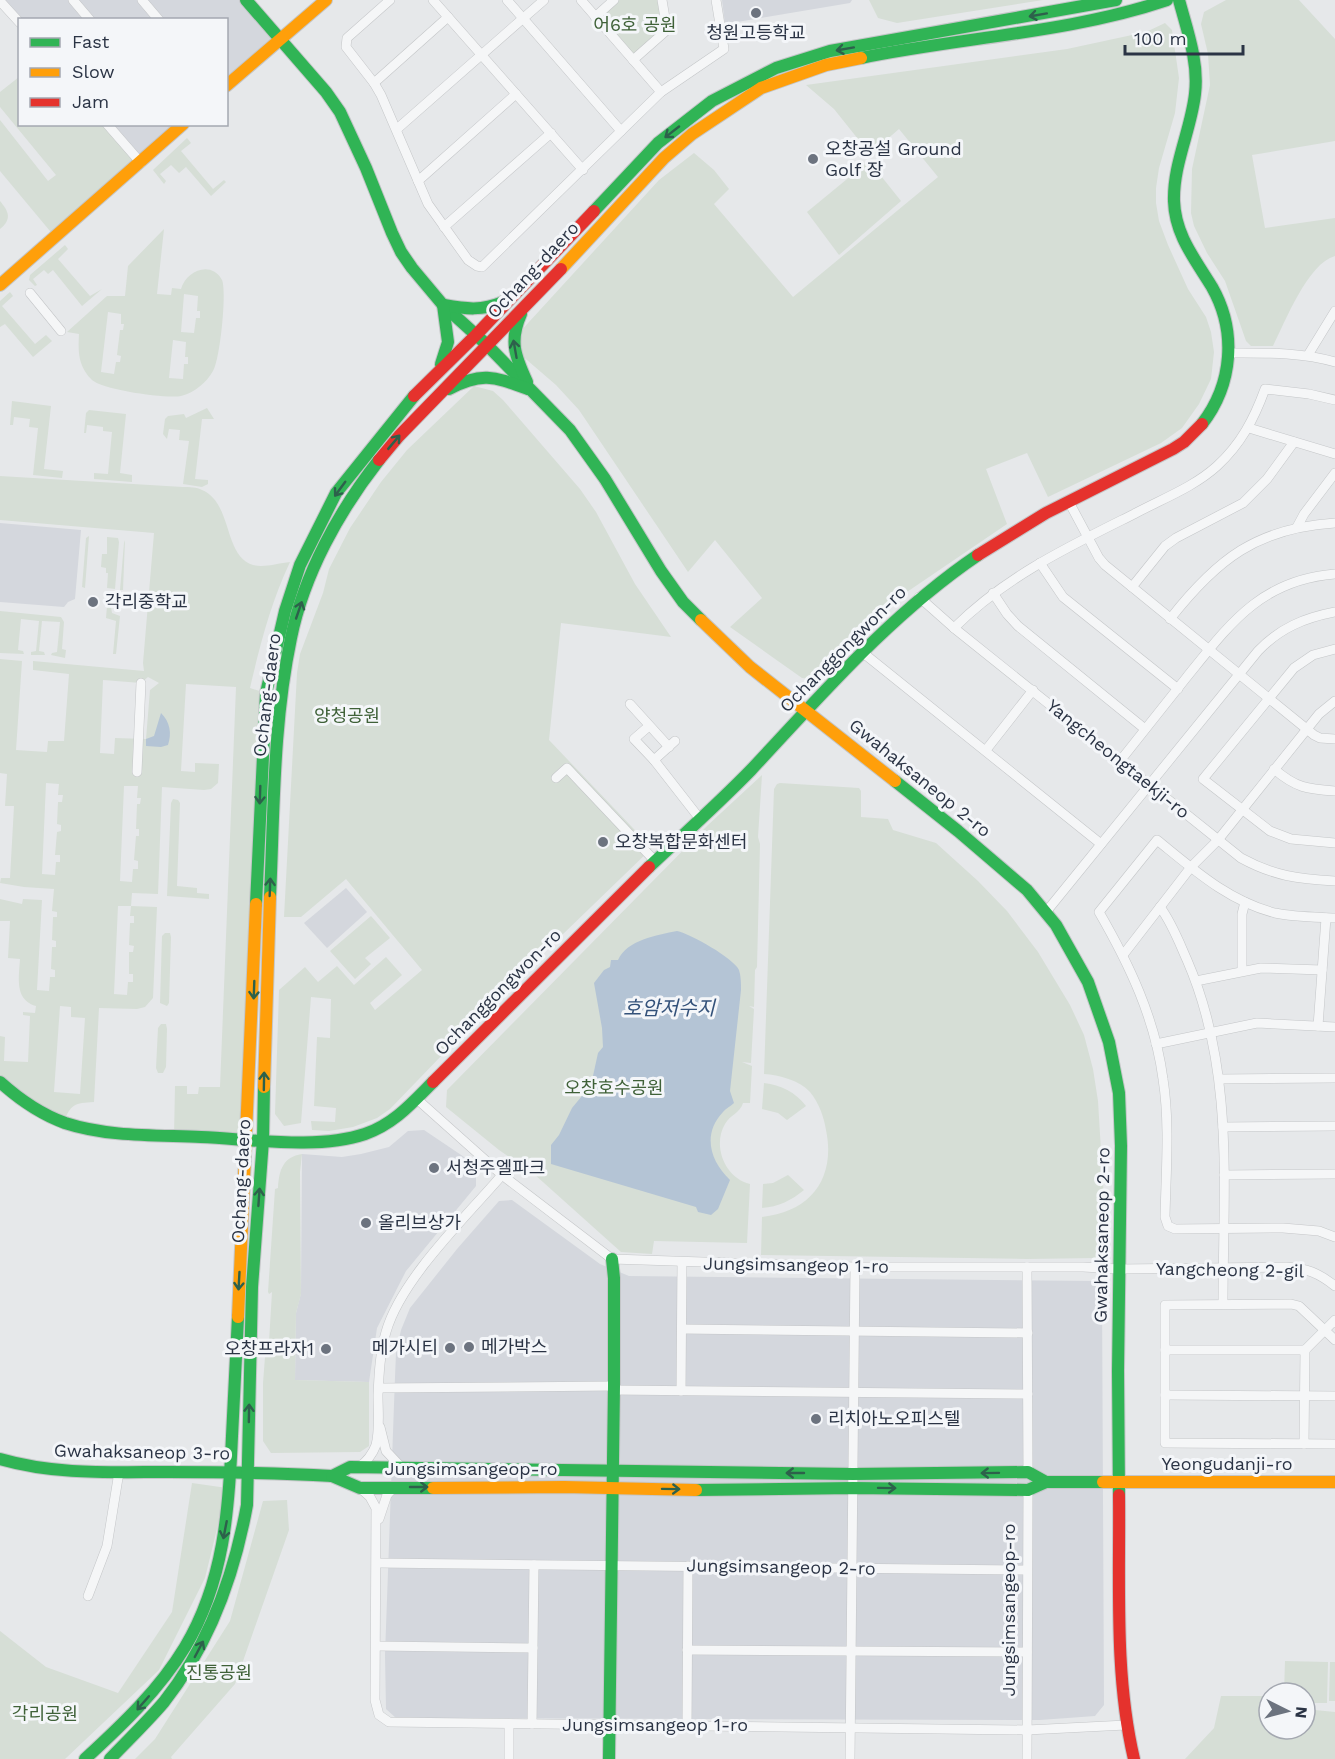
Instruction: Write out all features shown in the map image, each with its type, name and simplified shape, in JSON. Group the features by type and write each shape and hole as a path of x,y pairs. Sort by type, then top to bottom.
{"street":[{"path":"14,0 3,4 18,21"},
{"path":"73,0 88,18"},
{"path":"142,0 157,18"},
{"name":"Gwahaksaneop 2-ro","path":"246,0 326,92 340,112 401,252 443,305 570,430 605,479 661,571 683,602 750,667 998,863 1027,890 1046,912 1069,946 1088,982 1098,1007 1114,1064 1119,1093 1121,1146 1119,1269 1121,1653 1125,1725 1134,1759"},
{"path":"228,84 326,0"},
{"path":"390,0 347,38 345,44 352,56 375,82 428,204 468,260 482,267 661,92 724,50 716,0"},
{"path":"433,0 583,170"},
{"path":"507,0 621,131"},
{"path":"397,129 544,0"},
{"path":"581,0 661,92"},
{"path":"595,17 614,0"},
{"path":"633,60 667,30 662,0"},
{"name":"Ochang-daero","path":"85,1759 129,1720 155,1689 192,1636 207,1599 220,1555 230,1505 268,684 285,611 300,565 336,493 410,400 476,335 658,143 712,101 776,68 830,51 1116,0"},
{"name":"Ochang-daero","path":"110,1759 168,1697 193,1661 222,1600 238,1552 247,1505 252,1287 262,1140 280,706 291,637 306,589 320,555 358,487 399,436 525,307 664,158 692,134 761,88 826,65 914,47 1075,23 1131,12 1167,0"},
{"name":"Ochanggongwon-ro","path":"0,1082 4,1096 64,1123 93,1131 319,1142 348,1140 378,1129 418,1100 430,1085 655,861 721,800 862,652 919,597 982,552 1032,521 1171,450 1192,435 1208,416 1218,398 1226,377 1229,353 1226,322 1221,302 1185,244 1175,214 1174,180 1196,81 1193,53 1179,0"},
{"path":"375,82 448,17"},
{"path":"418,181 516,94"},
{"path":"109,126 141,163"},
{"path":"0,285 181,126"},
{"path":"444,227 551,133"},
{"path":"30,294 61,331"},
{"path":"434,376 447,353 450,340 443,305 477,311 486,310 511,298"},
{"path":"525,307 514,330 513,348 532,391"},
{"path":"1308,356 1335,311"},
{"path":"1229,353 1282,353 1335,362"},
{"path":"434,399 465,380 483,374 532,391"},
{"path":"954,628 993,593 1040,563 1202,478 1226,458 1249,428 1265,389 1309,394 1335,400"},
{"path":"1249,428 1335,454"},
{"path":"1132,587 1165,546 1243,503 1267,479 1294,442"},
{"path":"1297,527 1335,473"},
{"path":"1070,502 1087,537 1105,565 1306,729 1320,738 1335,739"},
{"path":"1170,619 1209,573 1236,552 1276,533 1297,527 1335,523"},
{"path":"1040,563 1063,597 1178,689"},
{"path":"1120,761 1233,620 1260,599 1292,583 1335,574"},
{"path":"993,593 1018,626 1145,729"},
{"name":"Yangcheongtaekji-ro","path":"919,597 954,628 1241,858 1273,874 1335,881"},
{"path":"1046,912 1258,651 1280,631 1306,618 1335,612"},
{"path":"1335,649 1302,660 1281,681 1203,779 1259,824 1281,836 1304,841 1335,843"},
{"path":"862,652 1101,844"},
{"path":"136,772 141,683"},
{"path":"986,750 1033,690"},
{"path":"1123,956 1191,867 1218,840 1306,729 1335,700"},
{"path":"630,704 649,726 672,744 654,760"},
{"path":"649,726 634,739 654,760 700,819"},
{"path":"556,778 567,768 655,861"},
{"path":"1274,769 1289,782 1304,788 1335,791"},
{"path":"1318,1026 1322,970 1330,918 1281,914 1245,902 1226,893 1156,840 1099,912 1123,956 1145,1008 1156,1044 1166,1103 1166,1222 1168,1226 1174,1229 1305,1229 1335,1237"},
{"path":"1242,970 1242,914 1245,902"},
{"path":"1160,907 1169,920 1196,981 1212,1033 1220,1079 1224,1175 1223,1305"},
{"path":"1196,981 1242,970 1276,967 1322,970"},
{"path":"1156,1044 1257,1023 1335,1027"},
{"path":"1220,1079 1335,1078"},
{"path":"418,1100 502,1175 612,1259 614,1388 609,1759"},
{"path":"1223,1127 1335,1126"},
{"path":"1224,1175 1335,1174"},
{"path":"359,1467 365,1463 375,1446 379,1419 381,1354 395,1307 414,1277 502,1175"},
{"name":"Jungsimsangeop 1-ro","path":"612,1259 855,1267 1119,1269"},
{"path":"681,1391 682,1262"},
{"path":"850,1759 855,1267"},
{"path":"1027,1267 1028,1472"},
{"name":"Yangcheong 2-gil","path":"1119,1269 1300,1268 1321,1275 1335,1286"},
{"path":"1335,1340 1299,1306 1165,1305 1165,1443 1335,1444"},
{"path":"1165,1350 1305,1350 1335,1320"},
{"path":"682,1329 1028,1333"},
{"path":"1304,1444 1305,1350"},
{"path":"379,1388 614,1388 681,1391 1028,1394"},
{"path":"1165,1395 1335,1396"},
{"path":"379,1419 386,1451 402,1468"},
{"name":"Gwahaksaneop 3-ro","path":"0,1459 27,1467 55,1471 248,1472"},
{"name":"Jungsimsangeop-ro","path":"332,1476 350,1467 853,1474 1028,1472 1047,1482"},
{"path":"88,1596 107,1546 119,1472"},
{"name":"Jungsimsangeop-ro","path":"248,1472 332,1476 360,1488 1028,1490 1047,1482 1119,1482"},
{"name":"Yeongudanji-ro","path":"1119,1482 1335,1482"},
{"path":"377,1524 387,1495 394,1487"},
{"path":"360,1488 370,1497 376,1508 377,1524"},
{"name":"Jungsimsangeop-ro","path":"1027,1759 1028,1490"},
{"name":"Jungsimsangeop 1-ro","path":"377,1524 376,1709 384,1719 395,1724 1027,1730 1125,1725"},
{"name":"Jungsimsangeop 2-ro","path":"377,1563 1027,1569"},
{"path":"532,1724 534,1565"},
{"path":"687,1726 688,1566"},
{"path":"376,1646 533,1648"},
{"path":"687,1650 1027,1652"},
{"path":"509,1724 509,1759"}],"shaded area":[{"path":"0,0 247,0 281,39 228,86 228,18 18,18"},
{"name":"청원고등학교","path":"722,0 852,0 850,3 725,24"},
{"path":"108,126 183,126 141,163"},
{"path":"0,523 81,530 75,599 64,607 0,602"},
{"path":"346,888 367,912 327,948 304,923"},
{"path":"424,1130 476,1165 476,1186 406,1271 377,1328 369,1382 295,1380 296,1313 301,1293 302,1154 342,1157 361,1154 389,1147 408,1131"},
{"path":"512,1200 600,1264 629,1276 1094,1281 1102,1291 1104,1705 1095,1716 1040,1720 396,1718 386,1709 385,1655 396,1353 401,1330 410,1308 457,1249 499,1201"}],"green space":[{"name":"어6호 공원","path":"614,0 662,0 667,30 633,60 595,17"},
{"path":"869,0 1043,0 897,23 878,18"},
{"path":"1226,0 1299,0 1335,39 1335,141 1252,155 1265,228 1335,218 1335,256 1325,261 1307,281 1273,346 1251,346 1246,341 1225,281 1207,253 1194,226 1191,213 1192,169 1210,85 1208,54 1201,24 1204,12"},
{"path":"1165,23 1172,30 1179,78 1175,113 1159,168 1156,203 1159,221 1168,245 1188,289 1206,317 1211,332 1214,352 1211,379 1199,404 1182,428 1161,443 1048,497 1027,453 986,469 1007,524 904,594 820,680 802,678 730,627 762,598 715,540 688,572 579,410 556,385 520,354 518,334 659,180 694,153 714,170 729,189 714,204 793,297 938,177 899,129 870,154 834,109 806,85 1067,49 1146,32"},
{"path":"18,78 18,126 104,126 141,163 55,237 0,171 0,120 48,181 56,175 0,107 0,92"},
{"path":"187,138 191,143 181,151 213,189 224,180 226,182 211,196 186,167 179,173 171,165 160,174 166,181 164,184 153,170"},
{"path":"869,161 901,201 839,255 807,212"},
{"path":"0,201 8,219 0,229"},
{"path":"164,229 157,294 171,295 172,288 181,289 188,277 199,270 212,270 222,280 223,311 216,364 207,379 191,392 174,397 109,387 92,380 81,364 79,334 67,332 107,296 125,296 128,266","holes":["184,294 198,296 197,311 200,311 200,318 196,318 194,333 181,332","108,312 121,314 121,324 124,324 123,330 120,330 117,355 121,356 120,362 116,362 114,374 101,372","173,340 186,342 185,357 188,357 188,364 184,364 183,379 169,378"]},
{"path":"65,245 68,249 58,259 90,296 102,289 82,306 53,270 48,274 44,270 33,279 37,285 35,286 29,280 30,275"},
{"path":"10,292 13,296 2,306 35,344 46,335 52,341 33,357 5,324 0,327 0,301"},
{"name":"양청공원","path":"474,386 493,391 503,400 580,489 596,512 635,584 671,637 561,623 549,740 652,848 500,995 390,1109 377,1118 353,1127 329,1131 312,1130 311,1121 335,1122 336,1108 314,1106 317,1037 330,1038 331,999 311,997 301,1123 284,1126 275,1114 279,990 305,967 318,982 337,966 354,985 386,957 402,975 370,1003 375,1010 422,970 346,879 301,917 284,917 297,673 300,654 323,593 329,569 350,528 381,482 407,450"},
{"path":"12,401 51,406 44,469 63,471 62,478 33,475 38,428 29,427 30,419 14,417 13,425 10,425"},
{"path":"207,408 214,419 202,419 195,479 208,480 208,484 202,487 183,484 189,441 179,440 180,430 169,429 167,439 163,434 165,419 168,416 184,414 186,418"},
{"path":"89,410 126,414 120,473 132,475 132,482 94,479 94,473 108,474 112,432 103,431 103,427 87,425 86,433 84,433 86,413"},
{"path":"0,476 195,488 212,497 219,506 232,541 243,560 257,566 290,562 267,624 250,688 266,693 247,1139 174,1136 175,1086 187,1086 187,1094 198,1094 199,1087 220,1087 236,687 186,684 181,771 195,772 195,763 219,764 218,783 211,789 204,790 162,787 158,894 132,893 131,906 157,907 153,998 145,1007 137,1009 99,1008 94,1102 82,1103 71,1108 64,1123 0,1082 0,1036 5,1037 4,1061 28,1062 30,1016 23,1015 23,1012 35,1013 36,1006 24,999 21,993 19,987 20,959 8,958 10,921 0,921 0,899 22,904 23,899 42,900 37,990 49,991 50,977 55,977 55,970 51,969 52,947 56,947 56,941 52,940 53,917 57,917 57,912 52,911 54,889 0,883 1,878 10,878 14,806 5,806 7,774 0,773 0,659 22,661 16,750 47,752 48,741 64,741 69,674 33,670 33,661 144,671 154,533 0,520","holes":["148,677 159,683 150,690 146,739 115,738 114,754 100,753 103,680 141,683","46,783 59,784 58,795 63,795 62,802 58,802 57,824 61,825 61,831 57,832 55,855 60,855 60,862 56,862 55,875 42,874","124,786 138,786 137,798 141,798 140,804 137,804 136,829 139,829 139,836 136,836 134,860 138,861 138,869 133,869 132,882 120,881","118,906 131,906 130,916 134,916 134,923 130,923 129,945 134,946 133,952 129,952 129,974 133,974 133,982 128,982 127,995 114,994","60,1006 71,1007 71,1017 85,1018 80,1094 54,1092"]},
{"path":"89,536 85,588 82,587 86,538"},
{"path":"107,537 118,538 119,542 115,589 107,588 108,573 106,573 106,568 101,567 102,554 107,554"},
{"path":"125,540 123,590 120,590 124,543"},
{"path":"107,606 111,607 112,613 120,616 116,654 113,654 116,621 106,618"},
{"path":"0,611 61,617 64,622 62,649 66,650 65,658 51,655 57,652 60,622 42,621 39,651 44,652 45,655 31,655 31,652 36,651 39,621 21,619 18,650 23,651 24,654 0,653"},
{"name":"오창호수공원","path":"762,775 758,837 760,844 757,967 754,1007 749,1006 754,1009 751,1063 742,1062 752,1066 750,1103 743,1103 727,1121 721,1133 720,1142 723,1160 728,1168 741,1181 750,1184 747,1243 654,1241 652,1254 621,1252 534,1174 499,1150 446,1107 447,1090 708,825"},
{"path":"780,783 859,788 861,817 888,819 893,830 936,843 1007,911 1038,952 1070,1005 1084,1035 1093,1069 1098,1101 1105,1242 1096,1258 761,1255 762,1217 794,1208 816,1190 827,1163 828,1147 822,1115 810,1092 800,1084 788,1079 764,1074 774,789"},
{"path":"173,799 180,803 177,886 197,888 197,893 209,894 209,899 167,896"},
{"path":"371,916 390,938 365,958 371,964 355,979 330,951"},
{"path":"170,933 171,937 169,1003 167,1006 160,1003 162,936"},
{"path":"161,1024 166,1024 167,1029 166,1067 163,1073 158,1073 156,1068 158,1028"},
{"path":"764,1083 787,1090 806,1106 787,1120 778,1113 762,1109"},
{"path":"302,1154 300,1172 301,1294 296,1313 295,1380 369,1382 369,1446 360,1452 271,1453 263,1441 263,1383 266,1344 269,1342 272,1292 269,1294 268,1292 275,1189 278,1188 281,1170 286,1161"},
{"path":"788,1175 804,1190 784,1202 762,1208 763,1184 773,1183"},
{"name":"각리공원","path":"192,1483 227,1488 205,1578 159,1670 65,1759 0,1759 0,1631 46,1667 118,1693 172,1612"},
{"name":"진통공원","path":"287,1500 289,1530 235,1684 171,1757 172,1759 135,1759 155,1739 230,1621 263,1501"},
{"path":"1285,1661 1328,1662 1327,1703 1317,1703 1317,1681 1284,1681"},
{"path":"1330,1662 1335,1662 1335,1701 1329,1701"},
{"path":"1221,1696 1257,1696 1257,1741 1317,1741 1317,1710 1335,1712 1335,1759 1185,1759 1214,1728"}],"water":[{"path":"161,713 169,728 168,745 146,746 146,739 154,736"},
{"name":"호암저수지","path":"677,931 720,953 735,965 741,977 730,1091 734,1103 716,1120 711,1138 713,1156 730,1180 718,1209 711,1215 698,1212 696,1207 551,1164 551,1145 559,1135 572,1108 591,1085 598,1053 603,1047 594,983 604,970 610,967 611,960 618,960 622,953 635,943"}],"traffic: fast":[{"path":"246,0 326,92 340,112 392,233 412,268 443,305 486,344 570,430 605,479 661,571 683,602 701,620"},
{"path":"594,211 658,143 712,101 776,68 830,51 1116,0"},
{"path":"861,58 1092,20 1167,0"},
{"path":"1179,0 1192,46 1196,82 1193,107 1176,174 1175,213 1182,236 1220,304 1228,339 1228,357 1220,392 1202,424"},
{"path":"444,305 474,308 488,307 503,302"},
{"path":"441,364 448,342 443,305"},
{"path":"521,314 514,341 519,364 527,382"},
{"path":"449,389 480,378 506,381 528,389"},
{"path":"256,904 266,693 285,611 300,565 336,493 414,396"},
{"path":"270,897 278,735 291,638 305,590 325,544 350,500 379,460"},
{"path":"649,867 739,783 887,629 946,578 978,555"},
{"path":"895,781 1027,890 1056,925 1088,982 1109,1042 1119,1093 1121,1146 1119,1495"},
{"path":"0,1082 39,1111 81,1128 132,1134 305,1143 346,1139 375,1130 402,1112 433,1082"},
{"path":"110,1759 164,1702 194,1657 218,1609 242,1532 247,1505 252,1287 263,1140 264,1087"},
{"path":"609,1759 614,1386 612,1259"},
{"path":"85,1759 126,1720 164,1678 185,1647 208,1597 222,1544 229,1491 238,1317"},
{"path":"0,1459 62,1470 332,1476"},
{"path":"433,1488 360,1488 332,1476 350,1467 853,1474 1028,1472 1046,1482"},
{"path":"696,1490 853,1488 1028,1490 1046,1482 1103,1482"}],"traffic: slow":[{"path":"228,84 326,0"},
{"path":"561,269 664,158 692,134 761,88 826,65 861,58"},
{"path":"0,285 181,126"},
{"path":"701,620 750,667 895,781"},
{"path":"264,1087 270,897"},
{"path":"238,1317 256,904"},
{"path":"1103,1482 1335,1482"},
{"path":"433,1488 564,1487 696,1490"}],"traffic: jam":[{"path":"414,396 476,335 594,211"},
{"path":"379,460 399,436 561,269"},
{"path":"978,555 1046,513 1173,449 1184,442 1202,424"},
{"path":"433,1082 649,867"},
{"path":"1119,1495 1121,1661 1123,1694 1134,1759"}],"place":[{"name":"청원고등학교","path":"756,13"},
{"name":"오창공설 Ground Golf 장","path":"813,159"},
{"name":"각리중학교","path":"93,602"},
{"name":"오창복합문화센터","path":"603,842"},
{"name":"서청주엘파크","path":"434,1168"},
{"name":"올리브상가","path":"366,1223"},
{"name":"메가박스","path":"469,1347"},
{"name":"메가시티","path":"450,1348"},
{"name":"오창프라자1","path":"326,1349"},
{"name":"리치아노오피스텔","path":"816,1419"}]}
